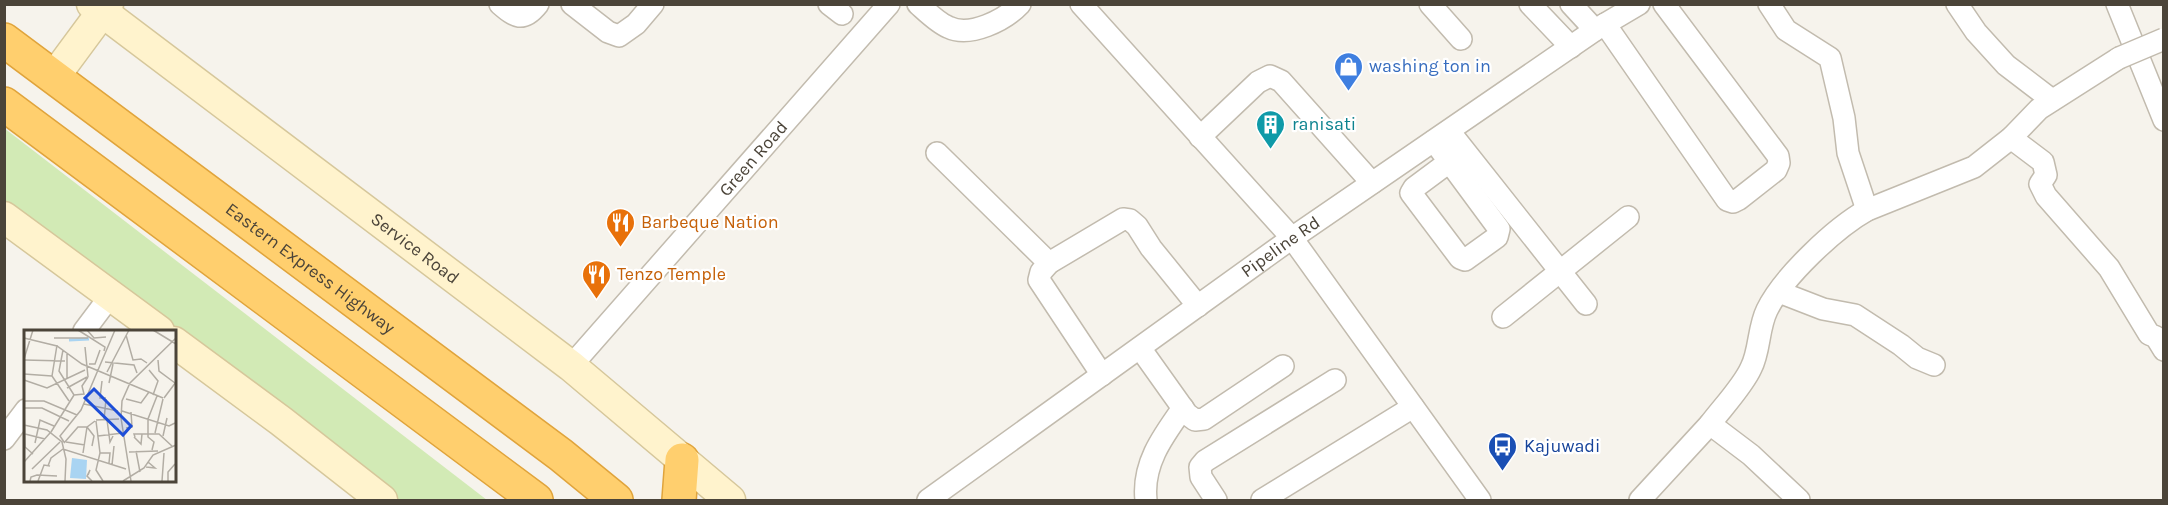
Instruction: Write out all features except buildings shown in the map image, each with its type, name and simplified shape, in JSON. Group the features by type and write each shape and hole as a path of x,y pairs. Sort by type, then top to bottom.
{"highway":[{"name":"Eastern Express Highway","path":"4,40 561,455 616,501"},
{"path":"4,104 536,501"},
{"path":"679,501 682,460"}],"street":[{"path":"500,4 514,16 519,17 533,11 538,4"},
{"path":"572,4 608,32 619,36 636,24 653,4"},
{"name":"Green Road","path":"571,366 889,4"},
{"path":"918,4 948,27 957,30 994,24 1020,4"},
{"path":"1081,4 1292,238 1480,501"},
{"path":"1430,4 1461,39"},
{"path":"1530,4 1571,47"},
{"path":"1571,4 1600,27 1727,200 1733,202 1776,170 1779,163 1778,156 1664,4"},
{"name":"Pipeline Rd","path":"928,501 1292,238 1600,27 1639,4"},
{"path":"1769,4 1786,30 1830,58 1844,118 1848,153 1867,210"},
{"path":"1957,4 1976,32 2006,65 2052,100"},
{"path":"2117,4 2163,120"},
{"path":"54,77 101,7"},
{"name":"Service Road","path":"101,7 571,366 730,501"},
{"path":"1640,501 1710,424 1752,368 1767,311 1795,271 1823,245 1855,217 1867,210 1974,167 2011,138 2039,109 2052,100 2119,58 2163,39"},
{"path":"1200,137 1258,82 1270,76 1281,81 1372,183"},
{"path":"1441,136 1449,162 1499,229 1497,237 1466,260 1460,258 1411,193 1449,162"},
{"path":"1441,136 1586,304"},
{"path":"2011,138 2043,162 2046,175 2040,184 2046,196 2109,268 2149,334 2156,337 2163,350"},
{"path":"937,153 1049,263"},
{"path":"4,217 158,330"},
{"path":"1503,317 1628,217"},
{"path":"1102,375 1039,280 1041,272 1049,263 1123,219 1130,220 1198,306"},
{"path":"1779,292 1823,309 1855,315 1917,358 1934,365"},
{"path":"85,330 111,296"},
{"path":"176,343 281,421 382,501"},
{"path":"1140,348 1183,408 1195,420 1204,418 1283,366"},
{"path":"1216,501 1201,477 1200,467 1335,380"},
{"path":"1262,501 1413,407"},
{"path":"1146,501 1144,486 1151,459 1163,436 1183,408"},
{"path":"4,439 24,413"},
{"path":"1710,424 1751,455 1799,501"}],"green space":[{"path":"4,128 487,500 391,500 176,338 176,330 165,330 5,210"}],"place":[{"name":"washing ton in","path":"1348,92"},
{"name":"ranisati","path":"1271,150"},
{"name":"Barbeque Nation","path":"620,248"},
{"name":"Tenzo Temple","path":"596,300"},
{"name":"Kajuwadi","path":"1503,472"}]}
